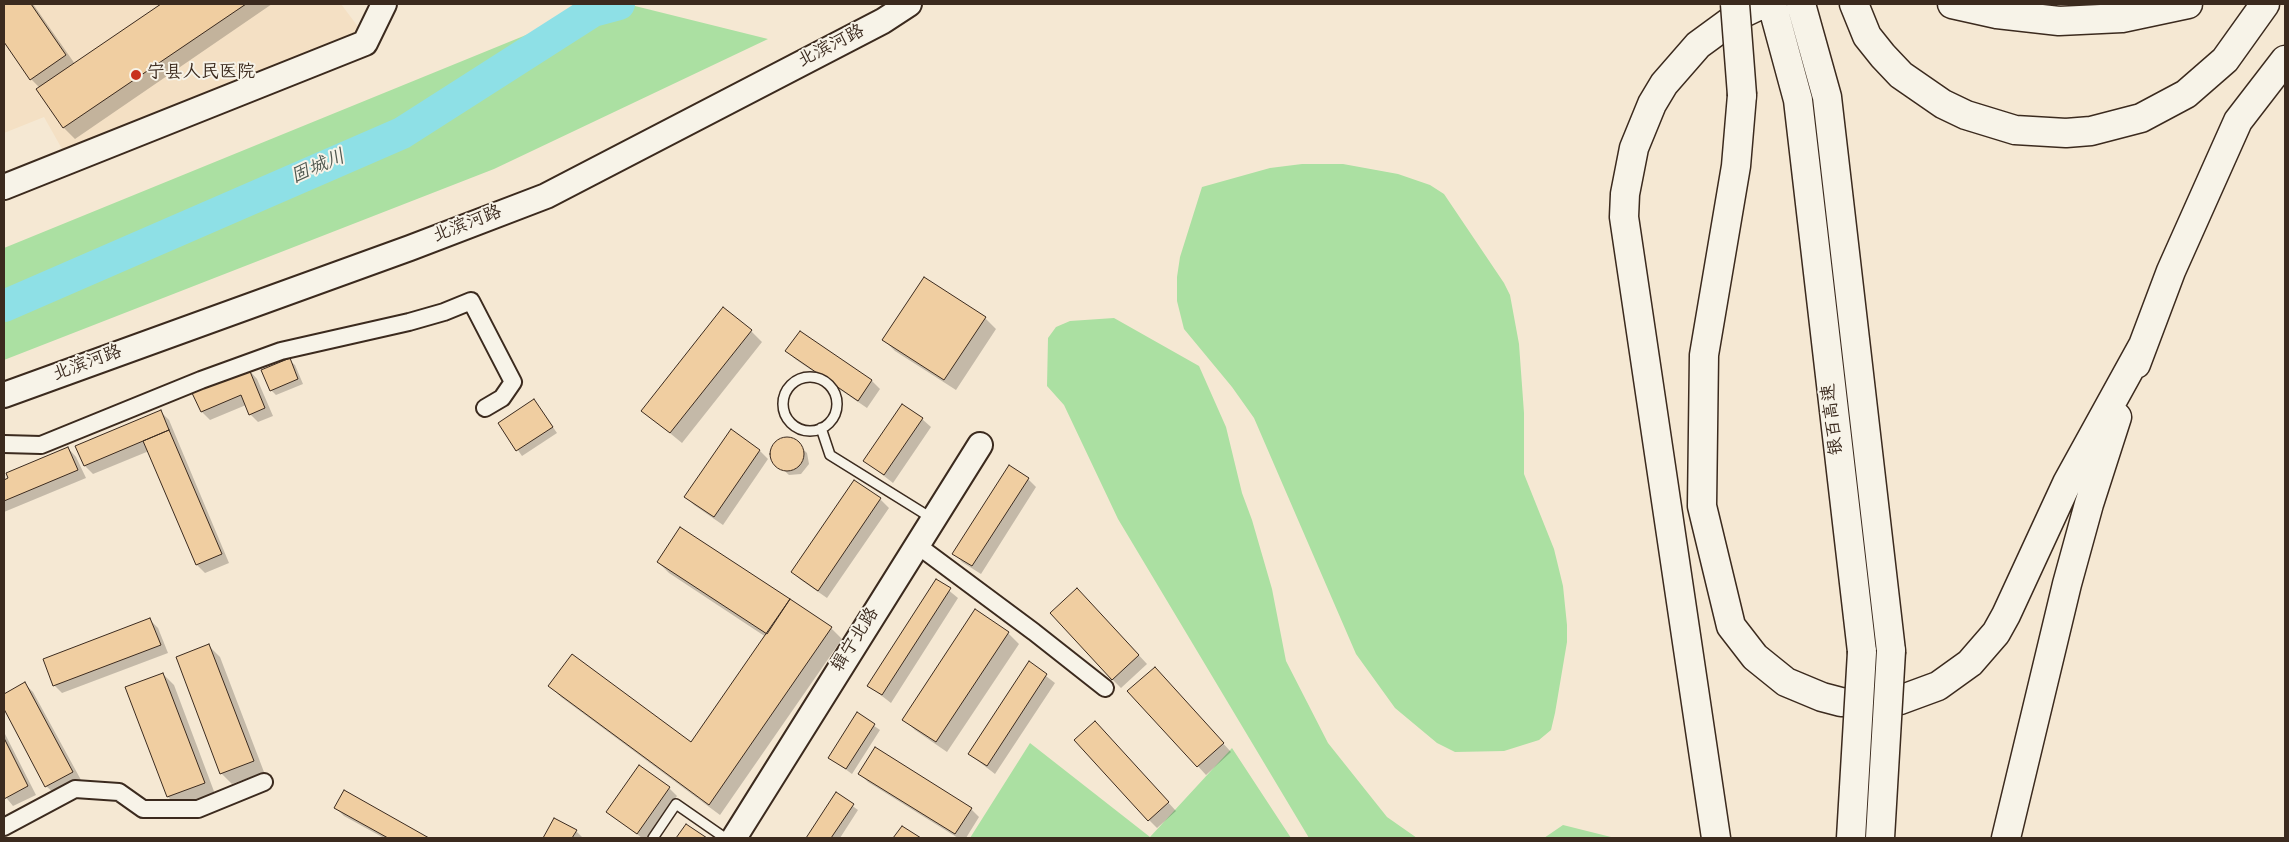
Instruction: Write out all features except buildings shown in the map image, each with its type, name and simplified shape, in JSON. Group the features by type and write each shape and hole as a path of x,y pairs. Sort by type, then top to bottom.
{"highway":[{"path":"1735,4 1742,95 1736,166 1704,355 1702,506 1731,626 1755,657 1786,682 1822,697 1841,702 1880,703 1900,700 1938,686 1970,663 1984,649 2003,621 2067,483 2142,347"},
{"path":"1716,838 1626,227 1625,194 1628,170 1636,140 1652,104 1664,84 1698,46 1732,20 1762,4"},
{"name":"银百高速","path":"1772,4 1798,100 1862,652 1850,838"},
{"name":"银百高速","path":"1801,4 1826,98 1891,651 1880,838"},
{"path":"1854,4 1867,36 1883,56 1908,80 1943,104 1966,115 2015,130 2066,133 2100,129 2140,118 2186,94 2225,60 2265,4"},
{"path":"1952,4 1997,14 2059,20 2122,18 2188,4"},
{"path":"2006,838 2072,566 2112,434 2142,347 2175,262 2238,122 2285,60"}],"main road":[{"path":"4,187 364,43 384,4"},
{"name":"北滨河路","path":"4,395 410,248 546,196 883,22 909,4"},
{"name":"辑宁北路","path":"734,838 980,445"}],"street":[{"path":"4,444 41,445 201,380 281,351 409,322 444,312 471,301 513,382 502,398 485,408"},
{"path":"917,545 1034,632 1105,688"},
{"path":"4,827 75,788 119,792 143,809 198,809 264,782"}],"lane":[{"path":"808,377 824,380 835,393 836,409 833,417 821,428 804,430 790,421 785,414 784,398 792,384 800,379 808,377"},
{"path":"821,428 830,455 933,519"},
{"path":"652,838 676,804 725,838"}],"shaded area":[{"name":"宁县人民医院","path":"4,4 341,4 362,32 70,163 44,117 4,133"}],"green space":[{"path":"602,4 627,4 768,39 494,169 4,360 4,248"},
{"path":"1302,164 1343,164 1398,174 1430,185 1444,194 1504,283 1510,295 1519,344 1524,413 1524,474 1554,549 1563,586 1567,625 1567,642 1551,730 1539,740 1504,751 1455,752 1437,743 1395,708 1356,654 1254,418 1232,387 1184,329 1177,301 1177,277 1180,257 1202,187 1270,168"},
{"path":"1114,318 1199,366 1226,427 1242,493 1272,589 1286,661 1328,743 1387,817 1417,838 1309,838 1118,519 1064,405 1047,386 1048,338 1056,327 1070,321"},
{"path":"1030,743 1150,837 1232,748 1291,838 970,838"},
{"path":"1563,825 1615,838 1544,838"}],"waterway":[{"name":"固城川","path":"4,306 402,133 593,11 619,4"}],"place":[{"name":"宁县人民医院","path":"136,75"}]}
